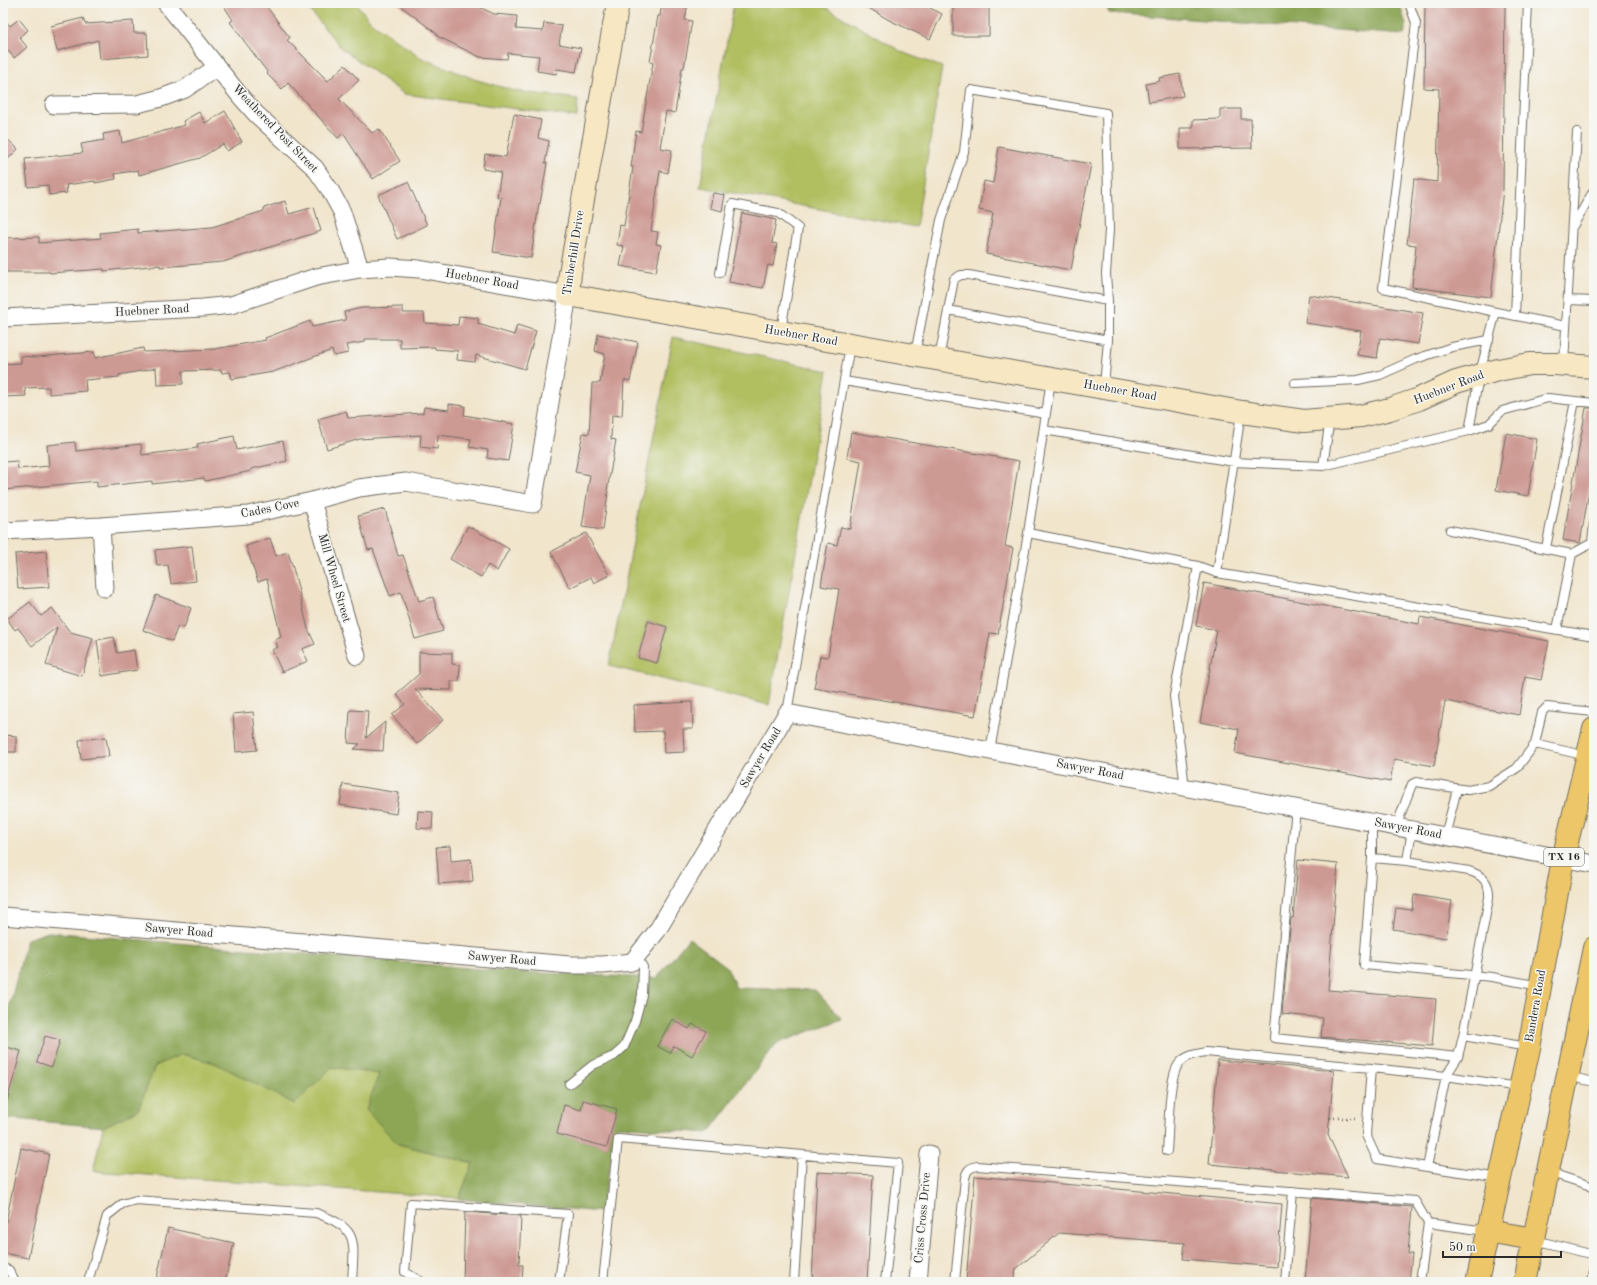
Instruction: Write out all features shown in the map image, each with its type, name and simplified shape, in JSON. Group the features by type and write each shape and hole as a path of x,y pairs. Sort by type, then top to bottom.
{"main road":[{"name":"Bandera Road","path":"1477,1282 1529,1048 1563,858 1594,730"},
{"path":"1525,1282 1593,957"},
{"path":"1488,1231 1534,1239"}],"street":[{"name":"Weathered Post Street","path":"166,3 217,68 256,114 315,168 330,190 342,212 360,269"},
{"name":"Timberhill Drive","path":"532,504 617,3"},
{"path":"54,105 137,104 161,98 185,89 217,68"},
{"name":"Huebner Road","path":"3,318 203,308 231,305 316,277 360,269 390,267 419,269 939,360 1242,412 1304,421 1361,416 1390,409 1419,400 1456,382 1498,370 1530,364 1594,367"},
{"name":"Cades Cove","path":"3,530 101,526 248,515 312,501 359,488 406,482 532,504"},
{"name":"Mill Wheel Street","path":"312,501 357,656"},
{"path":"101,526 105,588"},
{"name":"Sawyer Road","path":"3,916 570,965 603,965 632,962 657,931 787,713 1594,864"},
{"name":"Criss Cross Drive","path":"918,1282 929,1154"}],"lane":[{"path":"1409,3 1416,23 1383,288 1566,326"},
{"path":"1515,316 1528,3"},
{"path":"914,355 941,220 964,152 971,90 1106,113 1109,230 1106,274 1108,340 1104,388"},
{"path":"1564,365 1577,132"},
{"path":"1572,229 1594,190"},
{"path":"720,273 732,204 778,213 798,228 781,332"},
{"path":"939,360 954,279 961,275 969,275 1108,301"},
{"path":"1568,300 1594,301"},
{"path":"948,310 1108,340"},
{"path":"1469,431 1479,376 1496,312"},
{"path":"1295,383 1358,380 1380,375 1416,359 1452,348 1489,340"},
{"path":"787,713 850,344"},
{"path":"990,751 1028,533 1052,379"},
{"path":"844,381 1046,414"},
{"path":"1044,430 1234,462 1323,466 1469,431 1489,424 1502,411 1548,398 1594,403"},
{"path":"1546,548 1575,401"},
{"path":"1217,573 1242,412"},
{"path":"1323,466 1330,419"},
{"path":"1450,530 1572,554 1593,543 1594,523"},
{"path":"1028,533 1198,566 1217,573 1594,636"},
{"path":"1557,630 1572,554"},
{"path":"1185,788 1174,696 1198,566"},
{"path":"1407,861 1404,828 1412,784 1416,782 1468,790 1489,786 1517,768 1535,744 1542,712 1547,707 1594,712"},
{"path":"1535,744 1588,757"},
{"path":"1445,836 1457,789"},
{"path":"1296,808 1274,1038 1458,1057"},
{"path":"1372,822 1372,858 1364,965 1492,977 1540,986"},
{"path":"1372,858 1407,861 1469,871 1484,878 1488,885 1489,898 1463,1036 1458,1057 1446,1076 1427,1167"},
{"path":"569,1084 593,1065 614,1056 624,1048 635,1021 642,995 643,967 635,958"},
{"path":"1463,1036 1529,1048"},
{"path":"1167,1151 1171,1088 1178,1065 1190,1055 1206,1052 1446,1076 1520,1087"},
{"path":"1371,1068 1366,1135 1377,1159 1500,1178"},
{"path":"1568,1076 1594,1082"},
{"path":"604,1282 618,1140 898,1163 885,1282"},
{"path":"794,1282 802,1154"},
{"path":"955,1282 966,1172 970,1168 977,1166 1415,1201 1428,1223 1420,1282"},
{"path":"1548,1172 1588,1185 1594,1189"},
{"path":"1285,1282 1293,1191"},
{"path":"88,1282 107,1216 122,1204 136,1200 316,1213 334,1219 348,1230 354,1243 352,1282"},
{"path":"422,1282 405,1272 411,1203 568,1214 559,1282"},
{"path":"1428,1223 1488,1231"},
{"path":"1534,1239 1594,1255"},
{"path":"3,1268 9,1270 15,1282"},
{"path":"1592,1282 1594,1272"}],"path":[{"path":"1330,1118 1368,1118"}],"green space":[{"path":"304,3 356,3 372,23 422,58 477,80 516,91 578,99 577,117 404,94 341,48"},
{"path":"734,3 818,3 904,53 942,67 916,227 700,187"},
{"path":"1105,3 1399,3 1406,24 1404,35 1109,13"},
{"path":"673,337 828,371 769,705 609,666","holes":["648,621 667,627 657,663 638,658"]},
{"path":"48,932 515,972 657,978 689,938 727,967 736,988 815,990 842,1019 776,1044 708,1133 617,1126 601,1212 459,1199 473,1163 398,1144 366,1110 379,1074 332,1067 295,1104 215,1063 182,1054 155,1066 138,1110 103,1127 3,1118 3,1077 13,1080 21,1051 4,1046 3,1048 3,1030 27,939","holes":["672,1019 689,1029 692,1024 706,1031 674,1046 670,1053 657,1046","45,1036 59,1040 52,1066 37,1062","583,1100 617,1109 607,1147 557,1134 564,1105 581,1110"]},
{"path":"182,1054 215,1063 295,1104 332,1067 380,1074 398,1144 473,1163 459,1198 93,1171 103,1127 138,1110 155,1066"}],"building":[{"path":"222,3 264,3 290,38 287,40 328,81 345,65 359,80 339,99 372,133 379,129 400,161 373,179 343,133 338,138 288,83 282,89 267,74 268,73 230,22 233,20"},
{"path":"397,3 471,3 494,14 517,16 516,29 543,31 544,23 562,26 559,44 581,48 576,72 557,69 556,74 537,71 539,56 508,53 507,59 480,57 437,36 437,34"},
{"path":"662,3 688,3 685,20 692,21 684,68 682,68 675,113 666,111 660,148 672,150 668,173 660,171 651,231 658,232 656,244 661,245 656,272 620,266 624,246 617,245 620,225 624,226 633,167 631,167 636,131 641,132 653,63 650,62 658,16 660,16"},
{"path":"860,3 926,3 924,7 928,7 942,14 930,39 889,20"},
{"path":"1425,3 1505,3 1503,189 1491,297 1412,287 1416,245 1407,244 1414,179 1437,182 1439,89 1424,88"},
{"path":"953,7 989,7 989,36 953,36"},
{"path":"3,18 10,26 19,19 28,30 19,37 27,47 14,58 3,44"},
{"path":"83,18 85,24 133,21 134,33 147,33 148,55 100,59 98,40 57,51 51,26"},
{"path":"1180,74 1183,96 1149,102 1146,84 1160,81 1159,78"},
{"path":"1220,109 1241,109 1241,119 1251,119 1252,148 1180,149 1180,128 1193,128 1193,120 1220,119"},
{"path":"225,111 242,142 227,151 223,144 200,158 139,175 138,170 115,174 116,179 95,183 95,181 66,185 67,193 49,195 48,185 28,187 25,159 83,153 81,144 104,140 103,134 120,131 122,143 185,125 183,121 199,112 205,123"},
{"path":"514,114 541,120 538,138 549,141 545,163 547,163 540,204 539,203 531,258 493,252 501,197 497,197 501,172 483,169 485,154 506,157"},
{"path":"3,135 18,149 3,164"},
{"path":"999,147 1091,164 1071,270 986,254 993,213 979,210 984,181 993,183"},
{"path":"408,182 427,225 397,239 378,195"},
{"path":"713,193 725,195 722,211 710,208"},
{"path":"285,201 289,214 314,207 321,231 223,262 160,267 160,265 104,271 104,269 50,273 3,272 3,238 39,237 39,243 101,238 100,233 138,229 138,233 212,227 264,211 264,208"},
{"path":"742,213 776,220 772,243 777,244 773,266 768,265 763,288 729,282"},
{"path":"1309,295 1423,313 1418,344 1380,338 1377,358 1357,355 1361,331 1305,323"},
{"path":"403,307 403,313 424,313 425,323 458,325 459,316 478,318 478,324 514,335 517,325 536,331 525,369 476,355 475,362 457,360 458,351 435,349 435,347 400,348 400,339 365,339 365,342 346,345 348,353 334,356 332,350 273,372 232,379 230,372 222,373 221,370 183,371 183,384 157,385 156,368 119,375 119,377 85,380 86,391 49,394 49,387 25,388 26,396 3,397 3,364 21,363 21,356 36,357 94,352 95,358 143,348 144,352 215,349 266,340 265,338 310,321 312,327 346,320 344,312 362,308"},
{"path":"598,334 638,342 630,381 624,380 622,416 612,415 611,439 616,440 607,491 603,530 582,527 590,475 575,472 583,433 589,434 592,383 600,383 605,354 595,351"},
{"path":"449,404 465,406 464,415 514,424 508,461 487,458 488,450 469,447 471,439 438,435 437,449 420,447 421,435 360,439 327,449 318,419 346,411 348,418 423,413 424,407 449,410"},
{"path":"1586,408 1594,408 1594,462 1580,543 1563,540"},
{"path":"851,432 1019,461 1005,546 1013,548 998,634 990,633 975,716 814,688 820,656 828,657 839,589 821,586 828,543 837,545 841,527 850,529 861,461 847,458"},
{"path":"1506,433 1537,439 1528,496 1496,490"},
{"path":"234,436 237,450 283,441 287,461 205,481 204,478 152,484 152,481 97,487 97,481 3,490 3,469 5,469 4,462 17,461 18,469 49,466 47,445 75,442 76,451 141,444 142,455 198,448 197,444"},
{"path":"385,509 398,556 403,555 419,601 433,597 443,631 415,639 401,592 390,596 373,549 368,550 358,516"},
{"path":"468,526 509,549 497,571 488,565 481,577 450,559"},
{"path":"586,533 609,575 594,583 591,577 570,588 551,552"},
{"path":"270,538 276,556 288,552 308,629 315,644 302,649 308,661 282,672 272,650 278,647 275,640 281,637 267,579 258,582 246,546"},
{"path":"192,546 196,581 171,584 168,565 157,566 155,550"},
{"path":"46,551 49,587 18,589 15,554"},
{"path":"1204,583 1419,624 1420,617 1549,641 1541,680 1525,677 1519,715 1445,701 1434,766 1394,759 1390,782 1235,753 1239,729 1200,722 1217,630 1196,626"},
{"path":"156,595 191,608 184,628 178,626 172,641 143,630"},
{"path":"30,602 41,616 52,608 70,632 93,638 82,676 46,665 57,627 32,646 18,628 15,630 7,619"},
{"path":"648,621 667,627 657,663 638,658"},
{"path":"114,637 117,653 134,650 137,670 102,676 97,640"},
{"path":"419,652 452,653 452,664 460,665 459,681 451,681 451,690 415,689 443,720 417,744 392,715 405,704 396,694 419,674"},
{"path":"692,702 693,729 683,729 684,752 664,753 663,731 635,732 634,705"},
{"path":"350,710 368,711 366,738 385,722 383,751 354,749 360,744 348,743"},
{"path":"253,712 257,750 236,752 233,714"},
{"path":"3,735 16,736 16,752 3,752"},
{"path":"106,737 109,756 81,759 79,740"},
{"path":"343,784 399,793 396,814 340,805"},
{"path":"418,811 433,812 432,829 417,828"},
{"path":"450,846 451,861 471,859 473,881 439,884 436,847"},
{"path":"1298,860 1338,864 1328,990 1436,999 1432,1046 1321,1037 1323,1018 1282,1014"},
{"path":"1414,895 1452,901 1446,938 1393,929 1396,908 1412,910"},
{"path":"672,1019 689,1029 692,1024 706,1031 692,1056 674,1046 670,1053 657,1046"},
{"path":"45,1036 60,1040 52,1067 37,1062"},
{"path":"3,1046 21,1051 7,1101 3,1101"},
{"path":"1218,1060 1334,1071 1328,1135 1348,1177 1209,1164"},
{"path":"583,1100 617,1109 607,1147 557,1134 564,1105 581,1110"},
{"path":"21,1148 49,1154 28,1258 3,1253 3,1236"},
{"path":"817,1172 873,1175 867,1282 812,1282"},
{"path":"975,1176 1282,1204 1277,1267 1183,1259 1185,1243 1059,1233 1016,1269 1014,1282 966,1282"},
{"path":"1312,1198 1412,1207 1408,1254 1412,1254 1409,1282 1305,1282"},
{"path":"465,1212 521,1216 519,1265 523,1265 522,1282 463,1282"},
{"path":"168,1228 234,1243 225,1282 156,1282"}]}
